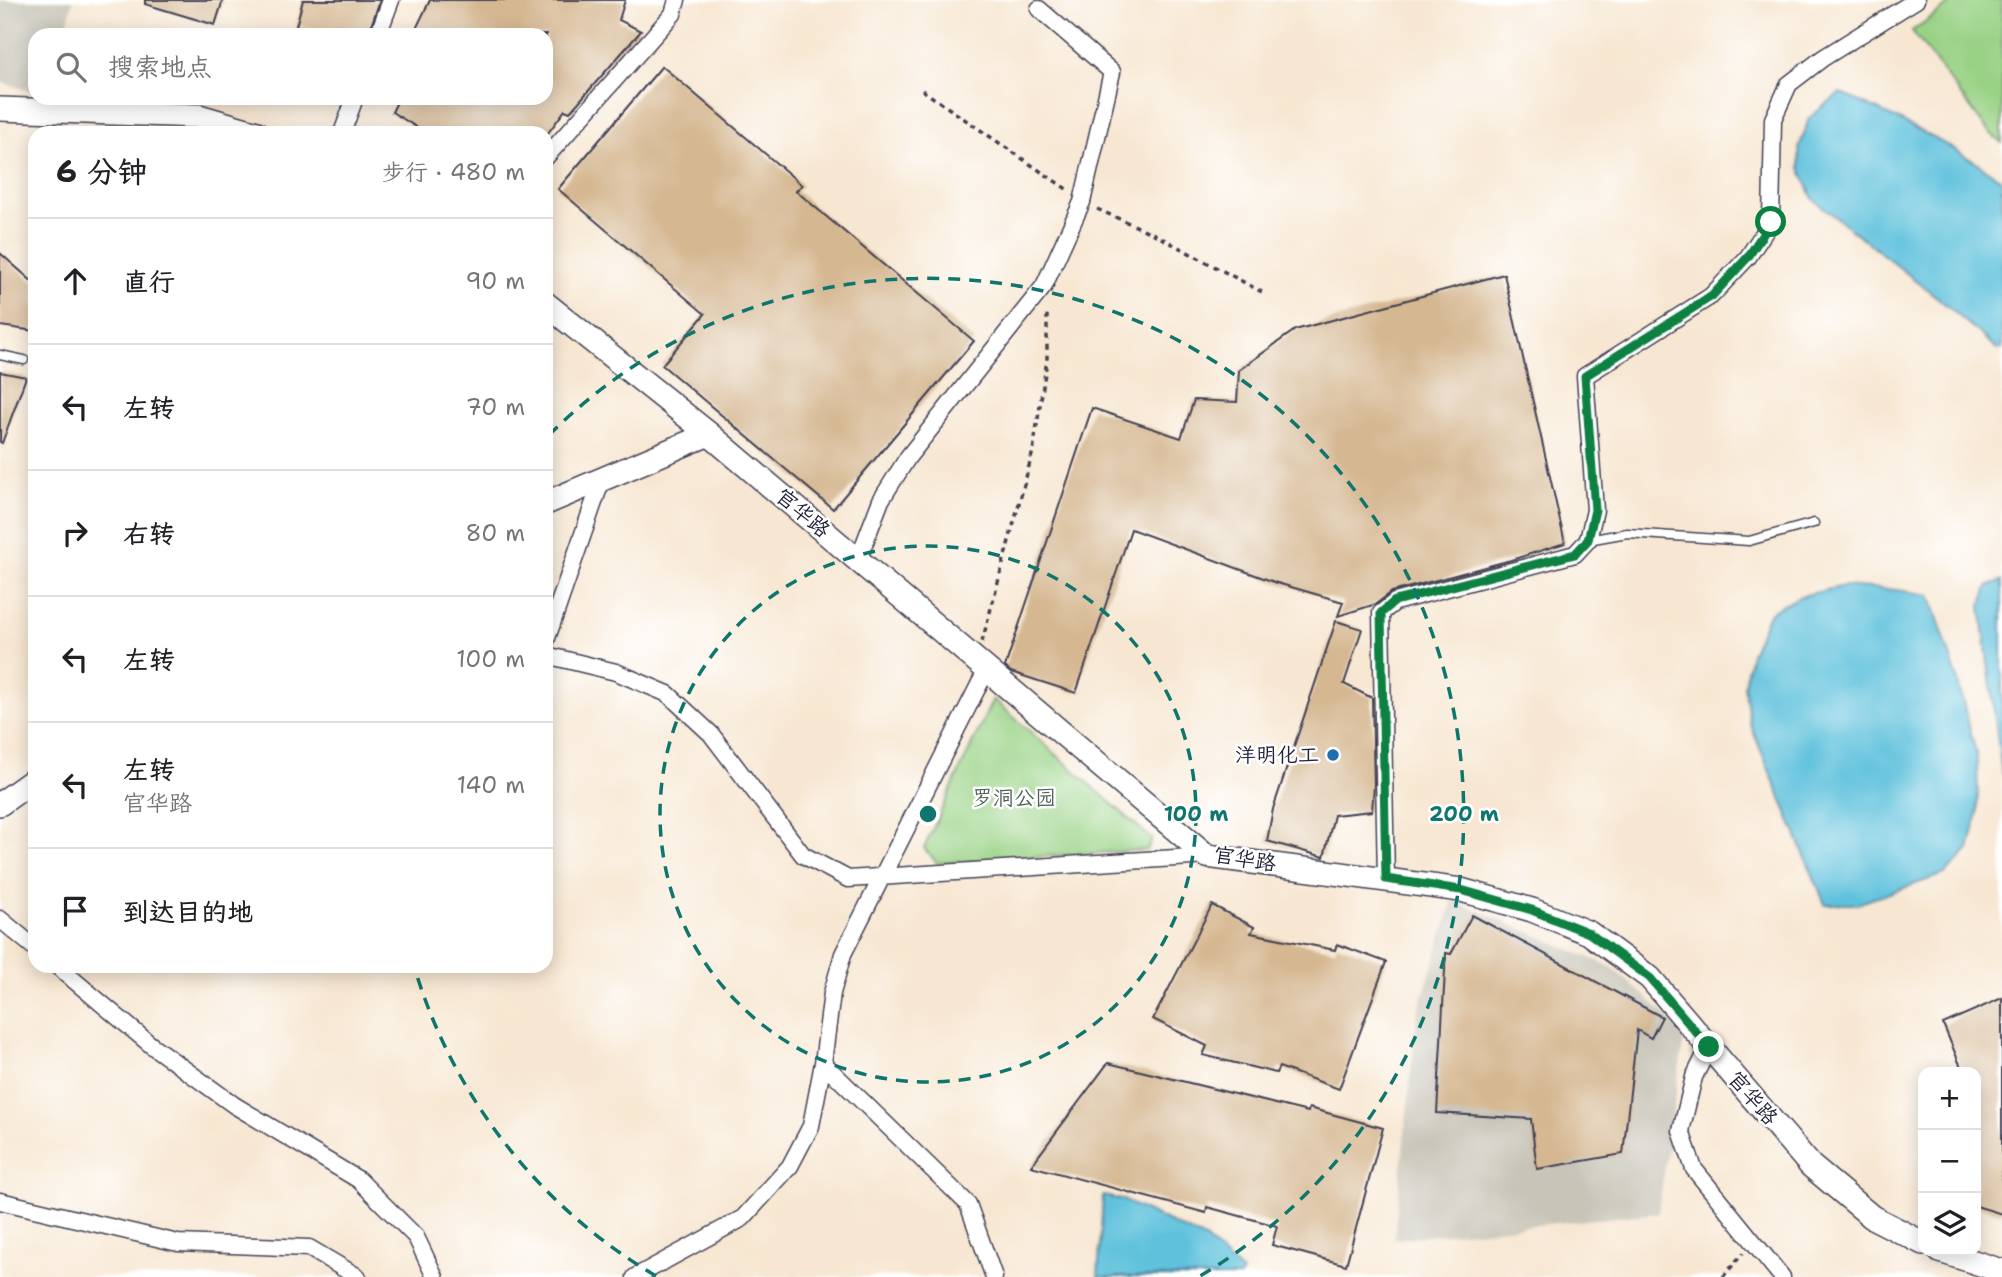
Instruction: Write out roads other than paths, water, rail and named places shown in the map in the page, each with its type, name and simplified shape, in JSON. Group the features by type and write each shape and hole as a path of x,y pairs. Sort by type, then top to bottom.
{"main road":[{"path":"0,109 199,117 232,126"},
{"name":"官华路","path":"553,310 709,434 1207,856 1461,890 1532,910 1589,933 1650,978 1811,1166 1872,1217 1918,1240"},
{"path":"553,500 709,434"},
{"path":"0,804 28,784"},
{"path":"1956,1256 2002,1271"}],"street":[{"path":"381,28 391,0"},
{"path":"553,150 673,14 677,0"},
{"path":"1386,879 1381,613 1395,601 1575,554 1588,540 1595,510 1585,376 1712,296 1748,257 1771,222 1773,119 1789,84 1823,58 1916,0"},
{"path":"858,560 881,500 908,457 1044,286 1082,202 1112,72 1040,9"},
{"path":"345,126 352,105"},
{"path":"553,620 602,479"},
{"path":"553,656 616,672 668,694 711,734 803,855 848,879 1207,856"},
{"path":"635,1277 743,1218 790,1166 811,1126 832,993 843,954 883,877 982,665"},
{"path":"0,919 28,942"},
{"path":"65,973 151,1045 233,1105 359,1180 416,1237 435,1277"},
{"path":"1709,1047 1694,1077 1681,1131 1694,1169 1782,1277"},
{"path":"823,1063 968,1204 994,1277"},
{"path":"0,1201 178,1243 309,1248 358,1277"}],"lane":[{"path":"0,355 24,360"},
{"path":"1588,540 1627,533 1749,541 1814,523"}],"water":[{"path":"1840,93 1923,132 2002,180 2002,349 1997,349 1938,298 1813,199 1800,168 1799,149 1809,118"},
{"path":"2002,580 2002,775 1981,606 1988,587"},
{"path":"1844,586 1930,595 1956,674 1977,757 1978,812 1969,850 1945,874 1857,904 1825,904 1750,724 1744,685 1751,653 1770,612 1801,596"},
{"path":"1103,1196 1123,1200 1205,1239 1242,1272 1240,1277 1098,1277"}],"place":[{"name":"洋明化工","path":"1333,755"}],"park label":[{"name":"罗洞公园","path":"1014,798"}]}
